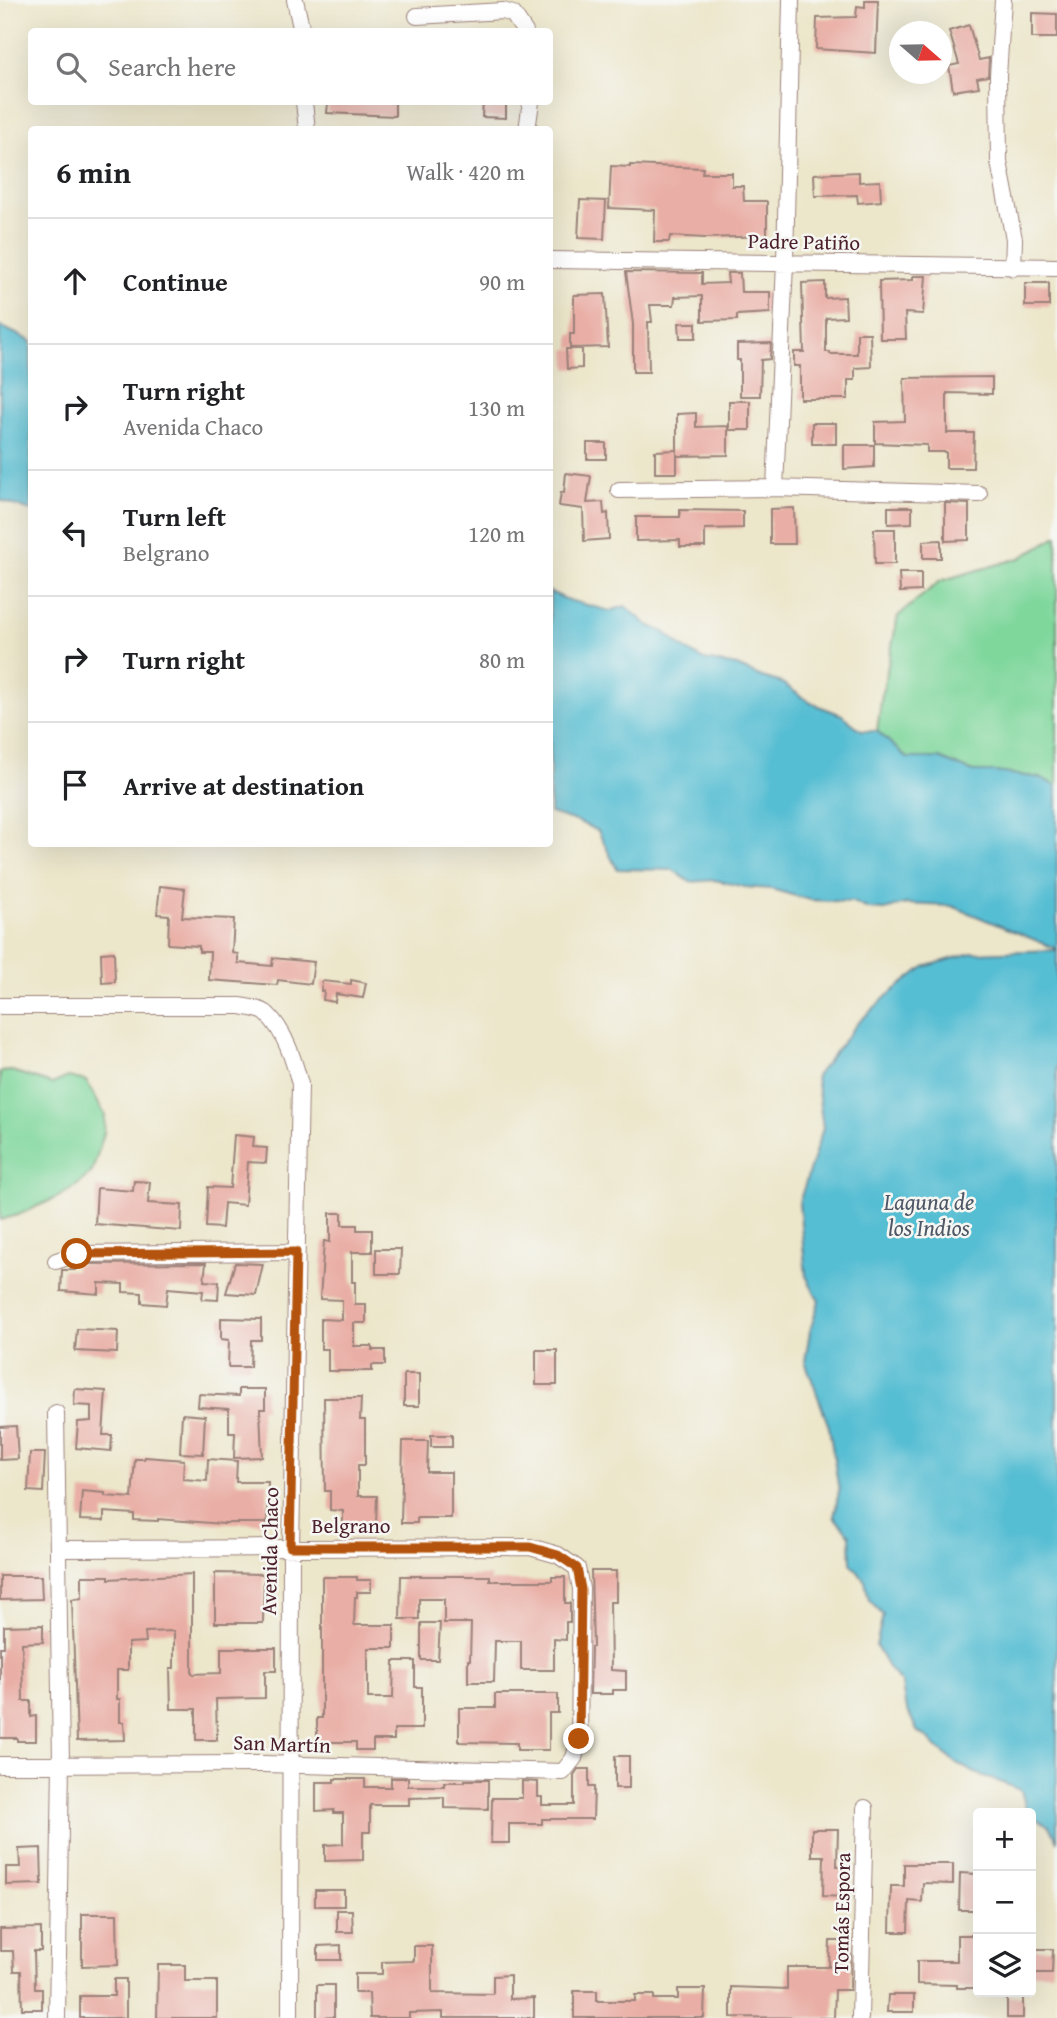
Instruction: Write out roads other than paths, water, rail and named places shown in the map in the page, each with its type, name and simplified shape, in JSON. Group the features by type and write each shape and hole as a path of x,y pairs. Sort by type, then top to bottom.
{"street":[{"path":"295,0 301,28"},
{"path":"775,488 785,263 790,0"},
{"path":"1003,0 998,76 999,162 1014,239 1013,268"},
{"path":"418,16 503,11 513,14 522,28"},
{"path":"304,105 307,126"},
{"path":"528,126 531,105"},
{"name":"Padre Patiño","path":"553,260 1057,267"},
{"path":"620,490 775,488 979,494"},
{"name":"Avenida Chaco","path":"0,1006 241,1006 266,1013 280,1031 295,1062 300,1084 290,1547 290,2018"},
{"path":"56,1261 77,1254 296,1252"},
{"path":"56,1413 61,1763 57,2018"},
{"name":"Belgrano","path":"59,1549 530,1547 558,1555 577,1568 581,1589 579,1739 574,1758 563,1772"},
{"name":"San Martín","path":"0,1765 251,1764 563,1772"},
{"name":"Tomás Espora","path":"860,2018 865,1808"}],"water":[{"path":"0,326 28,340 28,510 0,500"},
{"path":"553,593 610,611 625,606 648,625 664,632 704,660 737,666 782,683 811,703 842,715 862,731 877,731 907,758 939,758 973,772 1041,778 1057,786 1057,949 952,906 905,904 885,910 868,909 853,902 810,900 771,889 745,887 715,880 690,882 673,870 617,869 598,831 553,814"},
{"name":"Laguna de los Indios","path":"1057,950 1057,1840 1049,1826 1036,1819 1036,1808 1026,1808 1021,1790 958,1764 917,1731 905,1704 902,1684 889,1669 876,1646 883,1615 869,1600 865,1581 851,1563 850,1535 834,1517 839,1491 829,1427 805,1361 819,1301 806,1276 799,1203 823,1128 816,1076 858,1023 887,996 924,967 972,953"}]}
